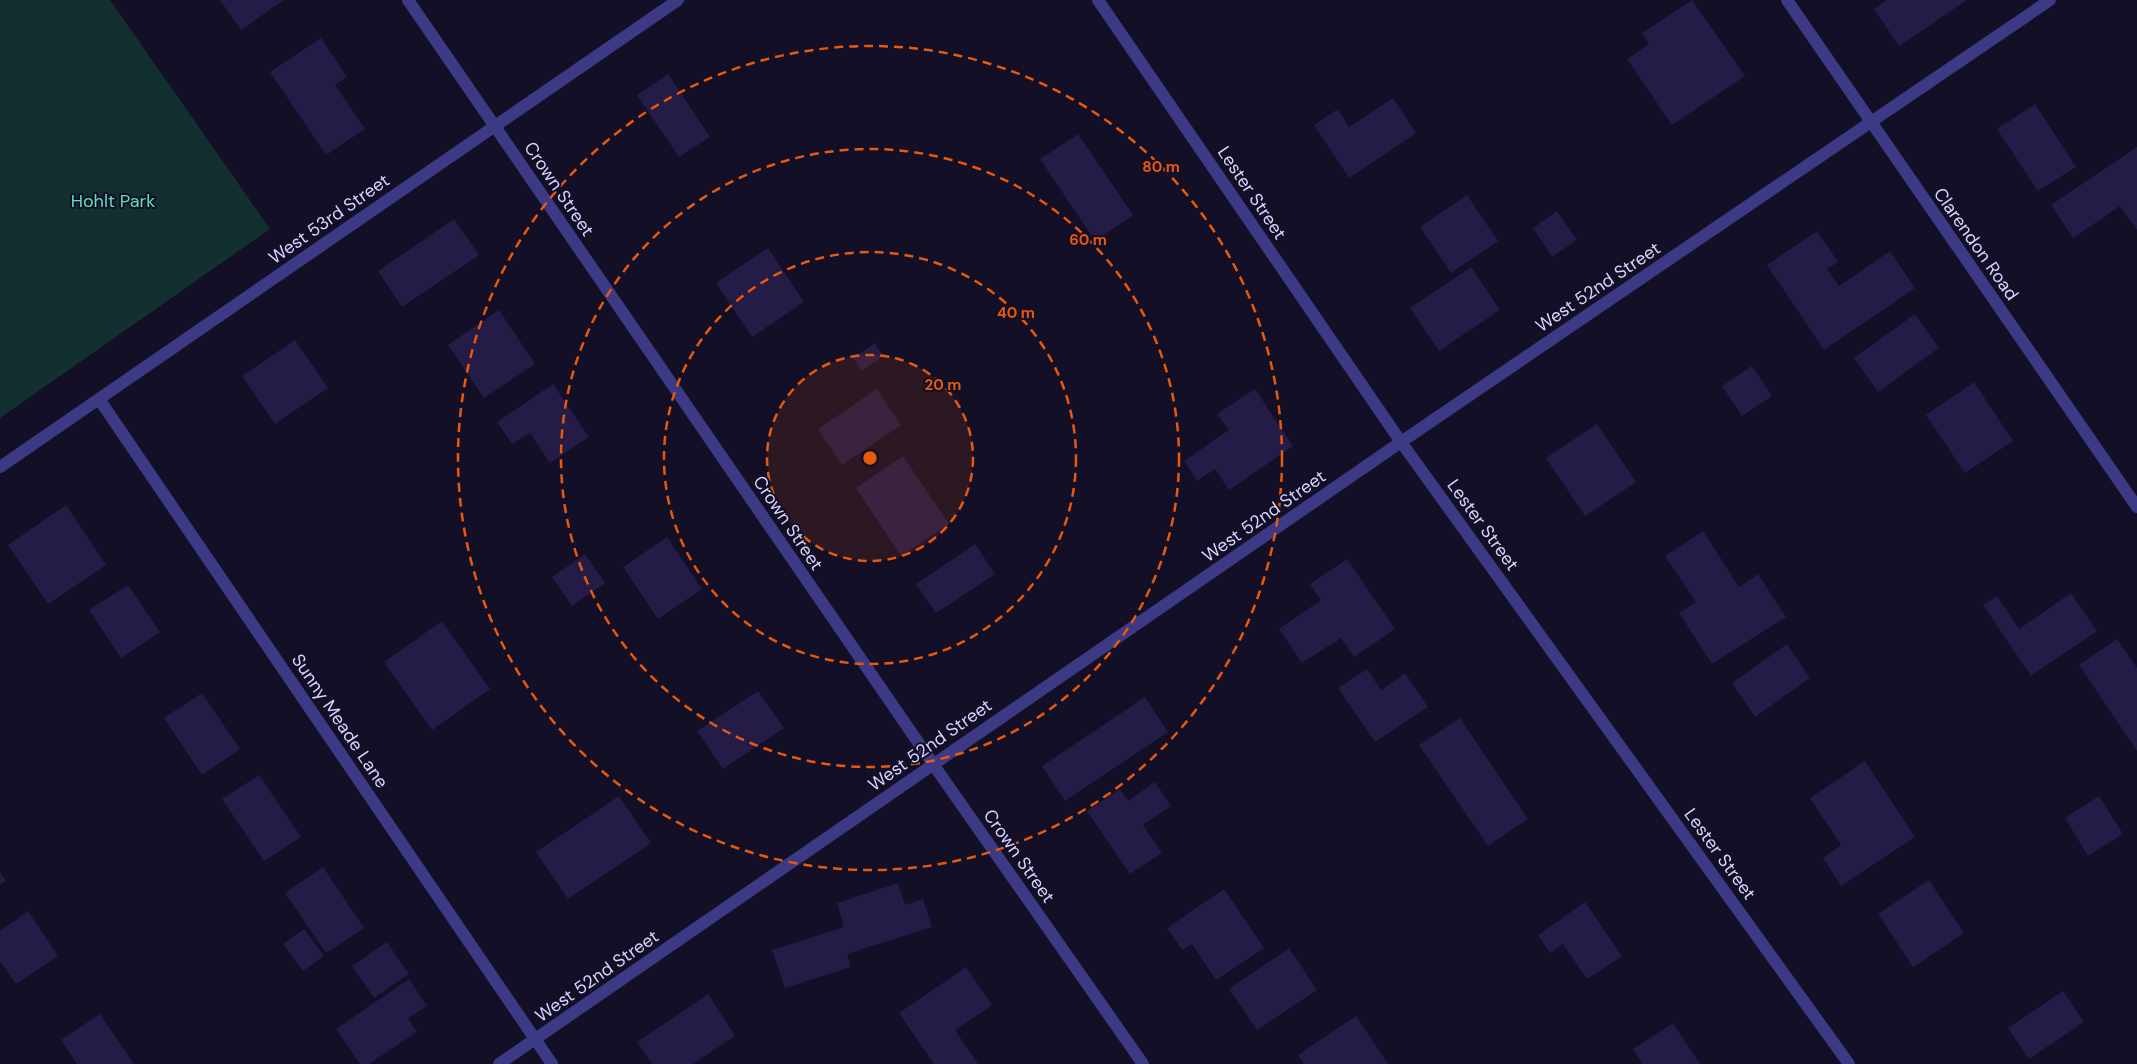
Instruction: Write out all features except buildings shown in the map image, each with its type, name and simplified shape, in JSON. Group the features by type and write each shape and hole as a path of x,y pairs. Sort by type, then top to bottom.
{"street":[{"name":"Crown Street","path":"408,0 933,764 1143,1064"},
{"name":"West 53rd Street","path":"0,467 678,0"},
{"name":"Lester Street","path":"1098,0 1402,442 1849,1064"},
{"name":"Clarendon Road","path":"1787,0 2137,507"},
{"name":"West 52nd Street","path":"500,1064 1402,442 2050,0"},
{"name":"Sunny Meade Lane","path":"100,398 552,1064"}],"green space":[{"name":"Hohlt Park","path":"0,0 110,0 270,229 0,418"}]}
